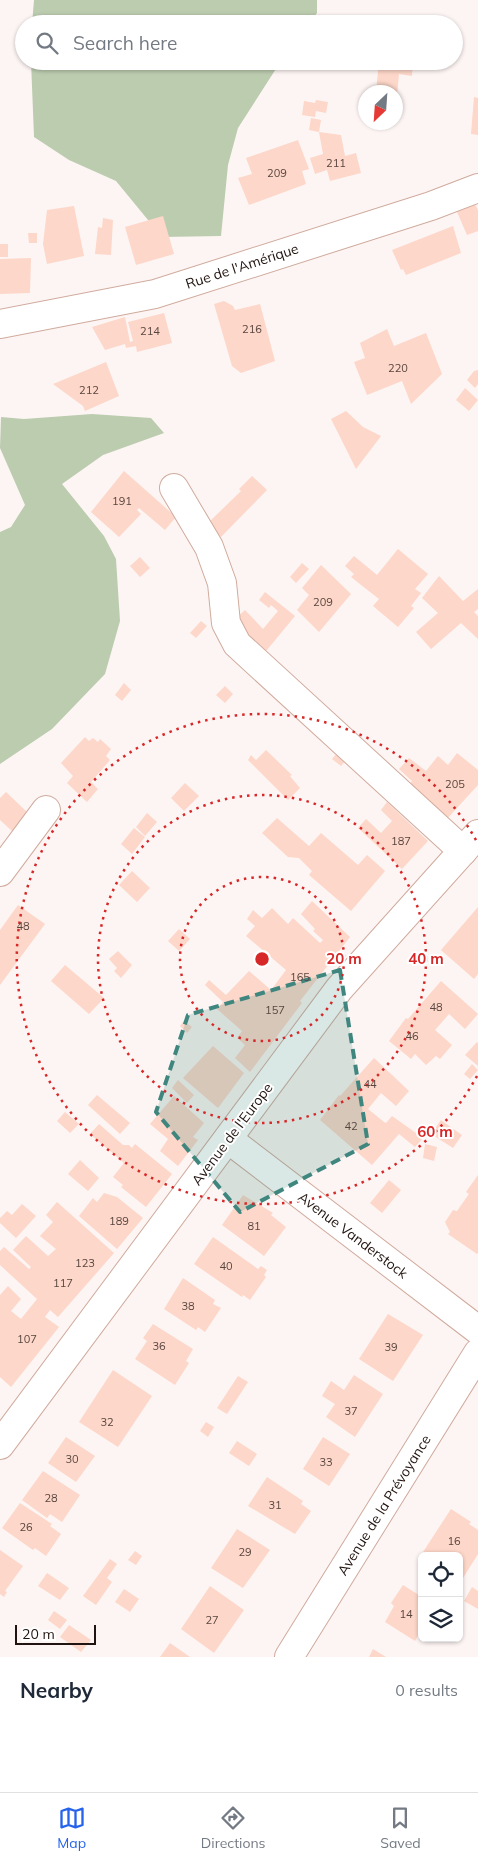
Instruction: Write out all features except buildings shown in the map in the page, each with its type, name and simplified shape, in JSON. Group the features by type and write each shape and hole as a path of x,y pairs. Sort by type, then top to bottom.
{"street":[{"name":"Rue de l'Amérique","path":"0,324 154,294 431,206 478,188"},
{"path":"174,488 210,547 222,583 226,622 237,644 470,843"},
{"path":"0,872 46,810"},
{"name":"Avenue de l'Europe","path":"0,1445 340,989 470,843"},
{"name":"Avenue Vanderstock","path":"228,1139 478,1330"},
{"name":"Avenue de la Prévoyance","path":"289,1657 478,1353"}],"highlighted area":[{"path":"340,970 368,1144 240,1212 156,1112 188,1015"}],"green space":[{"path":"34,0 317,0 316,15 33,15"},
{"path":"31,70 275,70 238,128 228,165 221,236 162,237 116,181 69,160 34,137"},
{"path":"92,414 151,418 164,433 103,455 62,484 104,536 116,559 120,621 105,674 52,729 0,764 0,532 11,527 25,505 0,448 1,417 24,419"}]}
